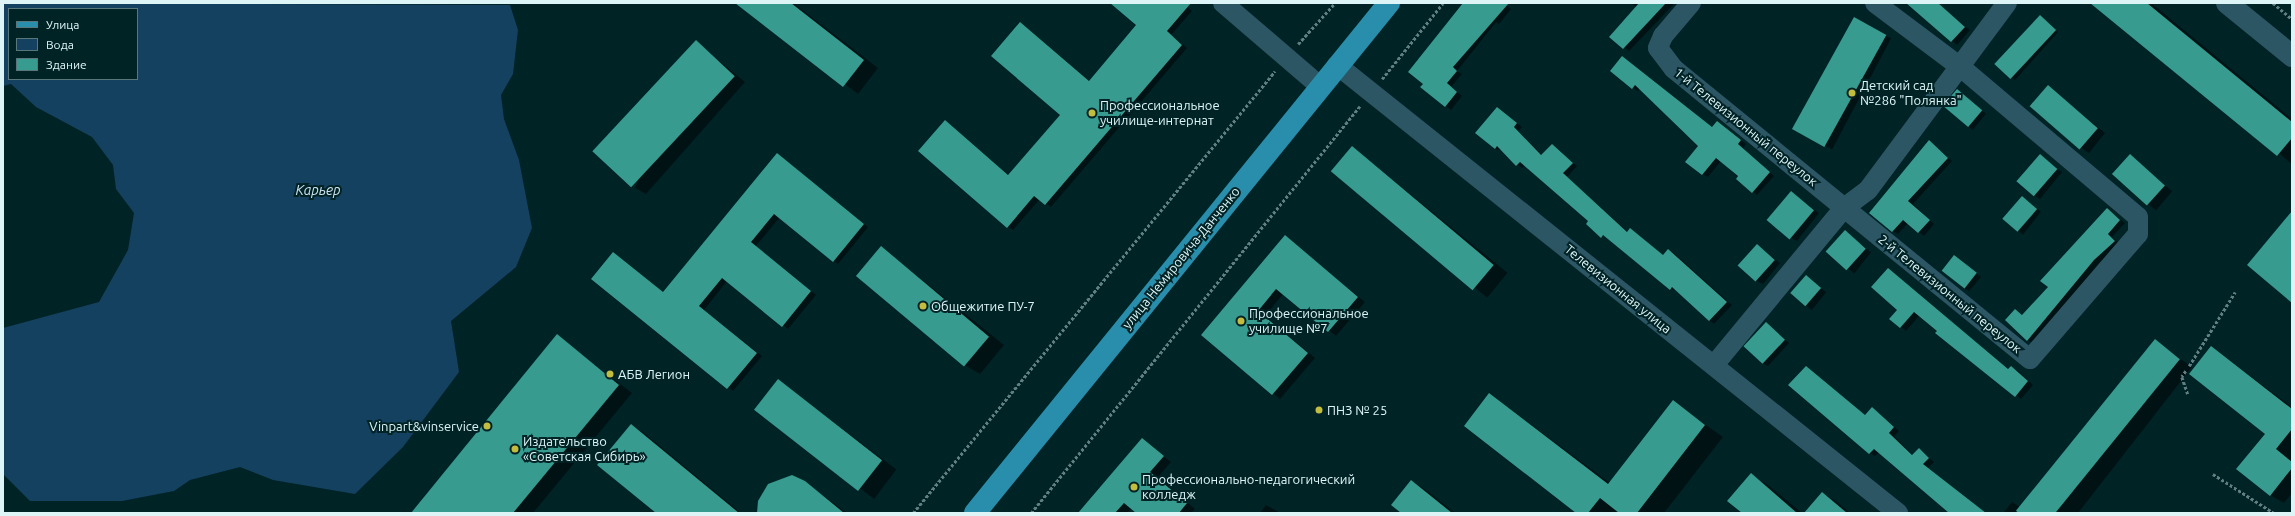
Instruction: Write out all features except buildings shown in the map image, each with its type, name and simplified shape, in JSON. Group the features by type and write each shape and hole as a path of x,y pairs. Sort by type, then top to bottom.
{"main road":[{"name":"улица Немировича-Данченко","path":"974,513 1337,65 1389,3"}],"street":[{"path":"1223,3 1320,86"},
{"name":"1-й Телевизионный переулок","path":"1691,3 1663,36 1658,48 1674,69 1844,208"},
{"path":"1875,3 1959,66"},
{"path":"1714,365 1844,208 1868,190 2006,3"},
{"path":"2227,3 2292,56"},
{"name":"Телевизионная улица","path":"1337,65 1898,513"},
{"name":"2-й Телевизионный переулок","path":"1844,208 2030,358 2138,234 2138,217 1959,66"}],"path":[{"path":"913,513 1287,57 1335,3"},
{"path":"1031,513 1443,3"},
{"path":"2273,3 2292,19"},
{"path":"2189,366 2235,292"},
{"path":"2186,372 2182,377 2188,394"},
{"path":"2213,474 2274,513"}],"water":[{"name":"Карьер","path":"3,3 510,5 518,30 513,74 501,95 504,119 519,160 532,228 516,267 451,321 459,372 403,447 355,494 273,480 240,467 190,480 174,491 122,501 30,501 3,474 3,328 99,302 128,250 134,213 116,189 113,165 92,137 36,107 11,84 3,86"}],"place":[{"name":"Детский сад №286 \"Полянка\"","path":"1852,93"},
{"name":"Профессиональное училище-интернат","path":"1092,113"},
{"name":"Общежитие ПУ-7","path":"923,306"},
{"name":"Профессиональное училище №7","path":"1241,321"},
{"name":"АБВ Легион","path":"610,374"},
{"name":"ПНЗ № 25","path":"1319,410"},
{"name":"Vinpart&vinservice","path":"487,426"},
{"name":"Издательство «Советская Сибирь»","path":"515,449"},
{"name":"Профессионально-педагогический колледж","path":"1134,487"}]}
